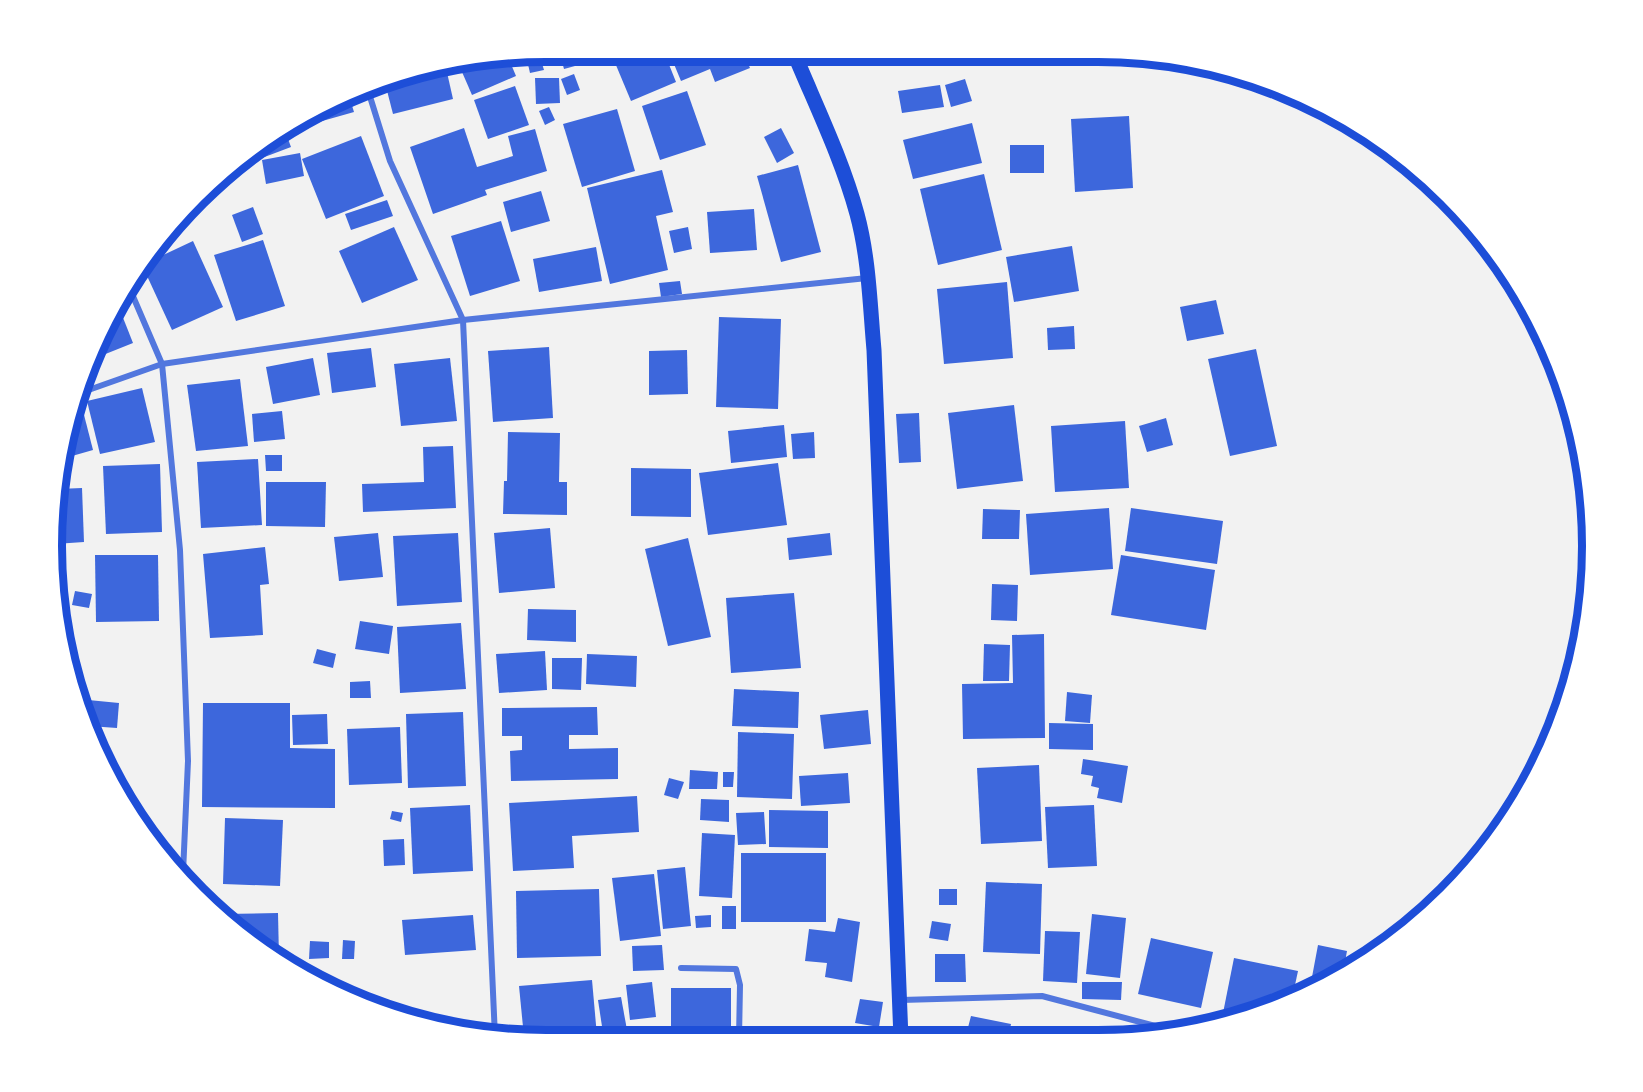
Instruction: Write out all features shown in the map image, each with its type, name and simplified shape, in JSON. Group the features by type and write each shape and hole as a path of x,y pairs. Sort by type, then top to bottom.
{"main road":[{"path":"798,62 841,168 857,216 867,278 874,350 901,1030"}],"street":[{"path":"369,95 390,161 463,320 495,1027"},
{"path":"87,391 162,364 463,320 867,278"},
{"path":"132,295 162,364 180,550 188,761 183,866"},
{"path":"681,968 736,969 740,985 739,1030"},
{"path":"900,1000 1042,996 1157,1026"}],"building":[{"path":"542,62 544,70 530,73 528,63"},
{"path":"562,62 590,62 564,69"},
{"path":"615,62 668,62 676,82 631,101"},
{"path":"673,62 747,62 750,68 715,82 710,69 681,81"},
{"path":"511,63 516,76 472,95 461,69"},
{"path":"447,72 453,99 393,114 386,88"},
{"path":"574,74 580,90 567,95 561,79"},
{"path":"535,78 559,78 560,103 536,104"},
{"path":"965,79 972,101 951,107 945,85"},
{"path":"940,85 944,107 902,113 898,91"},
{"path":"515,86 529,125 488,139 474,100"},
{"path":"687,91 706,145 660,160 642,106"},
{"path":"351,102 354,112 304,126"},
{"path":"549,107 555,120 545,125 539,111"},
{"path":"617,109 635,171 582,187 563,124"},
{"path":"1129,116 1133,188 1075,192 1071,119"},
{"path":"972,123 982,163 913,179 903,140"},
{"path":"464,128 477,167 513,156 508,136 535,129 547,171 485,190 487,195 433,214 410,147"},
{"path":"781,128 794,153 777,163 764,137"},
{"path":"361,136 384,196 326,219 302,159"},
{"path":"287,137 291,147 251,162"},
{"path":"1010,145 1044,145 1044,173 1010,173"},
{"path":"300,153 304,176 266,184 262,160"},
{"path":"798,165 821,252 781,262 757,176"},
{"path":"662,170 673,212 656,216 668,270 610,284 587,188"},
{"path":"984,174 1002,250 938,265 920,189"},
{"path":"541,191 550,221 511,232 503,202"},
{"path":"387,200 393,216 351,230 345,214"},
{"path":"253,207 263,234 242,242 232,215"},
{"path":"754,209 757,250 710,253 707,212"},
{"path":"501,221 520,281 470,296 451,236"},
{"path":"394,227 418,280 362,303 339,251"},
{"path":"688,227 692,249 674,253 669,231"},
{"path":"263,240 285,306 236,321 214,255"},
{"path":"193,241 223,307 172,330 146,273 157,258"},
{"path":"1072,246 1079,291 1014,302 1006,257"},
{"path":"596,247 602,281 539,292 533,259"},
{"path":"680,281 682,294 661,297 659,283"},
{"path":"1007,282 1013,358 944,364 937,289"},
{"path":"1216,300 1224,334 1187,341 1180,307"},
{"path":"121,313 133,343 100,356"},
{"path":"719,317 781,319 778,409 716,407"},
{"path":"1074,326 1075,349 1048,350 1047,328"},
{"path":"549,347 553,418 493,422 488,351"},
{"path":"371,348 376,387 332,393 327,353"},
{"path":"1256,349 1277,446 1230,456 1208,359"},
{"path":"687,350 688,394 649,395 649,351"},
{"path":"313,358 320,395 273,404 266,367"},
{"path":"450,358 457,421 401,426 394,364"},
{"path":"240,379 248,446 196,451 187,385"},
{"path":"142,388 155,442 100,454 87,401"},
{"path":"1014,405 1023,481 957,489 948,413"},
{"path":"82,407 93,450 70,457"},
{"path":"282,411 285,439 254,442 252,414"},
{"path":"919,413 921,462 899,463 896,414"},
{"path":"1166,418 1173,445 1147,452 1139,426"},
{"path":"1125,421 1129,488 1055,492 1051,426"},
{"path":"784,425 787,457 731,463 728,431"},
{"path":"508,432 560,433 559,482 567,482 567,515 503,514 504,481 507,481"},
{"path":"814,432 815,458 793,459 791,434"},
{"path":"453,446 456,508 363,512 362,484 424,482 423,447"},
{"path":"265,455 282,455 282,471 266,471"},
{"path":"258,459 262,525 201,528 197,462"},
{"path":"778,463 787,525 708,535 699,473"},
{"path":"160,464 162,532 106,534 103,466"},
{"path":"631,468 691,469 691,517 631,516"},
{"path":"266,482 326,482 325,527 266,526"},
{"path":"82,488 84,542 62,544 65,489"},
{"path":"1109,508 1113,569 1030,575 1026,514"},
{"path":"1131,508 1223,521 1217,564 1125,551"},
{"path":"983,509 1020,510 1019,539 982,539"},
{"path":"550,528 555,588 499,593 494,533"},
{"path":"378,533 383,577 339,581 334,537"},
{"path":"458,533 462,602 397,606 393,536"},
{"path":"830,533 832,555 789,560 787,538"},
{"path":"688,538 711,637 668,646 645,549"},
{"path":"265,547 269,584 260,585 263,635 210,638 203,554"},
{"path":"95,555 158,555 159,621 96,622"},
{"path":"1121,555 1215,570 1206,630 1111,615"},
{"path":"992,584 1018,585 1017,621 991,620"},
{"path":"75,591 92,594 89,608 72,605"},
{"path":"794,593 801,668 731,673 726,598"},
{"path":"528,609 576,610 576,642 527,640"},
{"path":"360,621 393,626 389,654 355,649"},
{"path":"461,623 466,689 400,693 397,627"},
{"path":"1044,634 1045,738 963,739 962,684 1013,683 1012,635"},
{"path":"984,644 1010,645 1009,681 983,681"},
{"path":"317,649 336,654 333,668 313,663"},
{"path":"545,651 547,690 499,693 496,654"},
{"path":"587,654 637,656 636,687 586,684"},
{"path":"552,658 582,658 581,690 552,689"},
{"path":"370,681 371,698 350,698 350,682"},
{"path":"734,689 799,692 798,728 732,726"},
{"path":"1067,692 1092,695 1090,723 1065,721"},
{"path":"86,700 119,703 117,728 96,727"},
{"path":"203,703 290,703 290,748 335,749 335,808 202,807"},
{"path":"597,707 598,735 569,735 569,749 618,748 618,779 511,781 510,751 522,750 522,736 502,736 502,708"},
{"path":"868,710 871,744 824,749 820,715"},
{"path":"463,712 466,786 408,788 406,714"},
{"path":"327,714 328,744 293,745 292,715"},
{"path":"1049,723 1093,724 1093,750 1049,749"},
{"path":"400,727 402,783 349,785 347,729"},
{"path":"738,732 794,734 792,799 737,797"},
{"path":"1083,759 1128,766 1122,803 1097,798 1099,788 1091,786 1093,776 1081,774"},
{"path":"1039,765 1042,841 981,844 977,768"},
{"path":"690,770 718,772 717,789 689,789"},
{"path":"723,772 734,772 733,787 723,787"},
{"path":"848,773 850,803 801,806 799,776"},
{"path":"669,778 684,782 678,799 664,795"},
{"path":"637,796 639,832 572,836 574,868 513,871 509,803"},
{"path":"701,799 729,800 729,822 700,820"},
{"path":"470,805 473,871 413,874 410,808"},
{"path":"1094,805 1097,866 1048,868 1045,807"},
{"path":"769,810 828,811 828,848 769,847"},
{"path":"392,811 403,813 401,822 390,819"},
{"path":"764,812 766,844 738,845 736,813"},
{"path":"225,818 283,820 280,886 223,884"},
{"path":"702,833 735,835 732,898 699,896"},
{"path":"404,839 405,865 384,866 383,840"},
{"path":"741,853 826,853 826,922 741,922"},
{"path":"685,867 691,926 663,929 657,870"},
{"path":"654,874 661,936 620,941 612,878"},
{"path":"986,882 1042,884 1040,954 983,952"},
{"path":"599,889 601,956 517,958 516,891"},
{"path":"939,889 957,889 957,905 939,905"},
{"path":"722,906 736,906 736,929 722,929"},
{"path":"278,913 279,950 251,930 232,914"},
{"path":"1092,914 1126,918 1120,978 1086,974"},
{"path":"473,915 476,950 405,955 402,920"},
{"path":"711,915 711,927 696,928 695,916"},
{"path":"838,918 860,922 852,982 825,977 827,963 805,961 809,929 835,932"},
{"path":"932,921 951,924 948,941 929,938"},
{"path":"1045,931 1080,932 1077,983 1043,981"},
{"path":"1151,938 1213,952 1201,1008 1138,994"},
{"path":"343,940 355,941 354,959 342,959"},
{"path":"310,941 329,942 329,958 309,959"},
{"path":"662,945 664,970 633,971 632,946"},
{"path":"1318,945 1347,951 1345,962 1311,981"},
{"path":"935,954 965,954 966,982 935,982"},
{"path":"1234,958 1298,971 1294,989 1253,1005 1223,1013"},
{"path":"592,980 596,1030 523,1029 519,986"},
{"path":"652,982 656,1017 630,1020 626,985"},
{"path":"1082,982 1122,982 1121,1000 1082,999"},
{"path":"671,988 731,988 731,1030 671,1030"},
{"path":"621,997 627,1030 603,1030 598,1000"},
{"path":"860,999 883,1002 879,1027 855,1023"},
{"path":"971,1016 1011,1024 1010,1030 967,1030"},
{"path":"851,1027 868,1029 868,1030 851,1030"}]}
